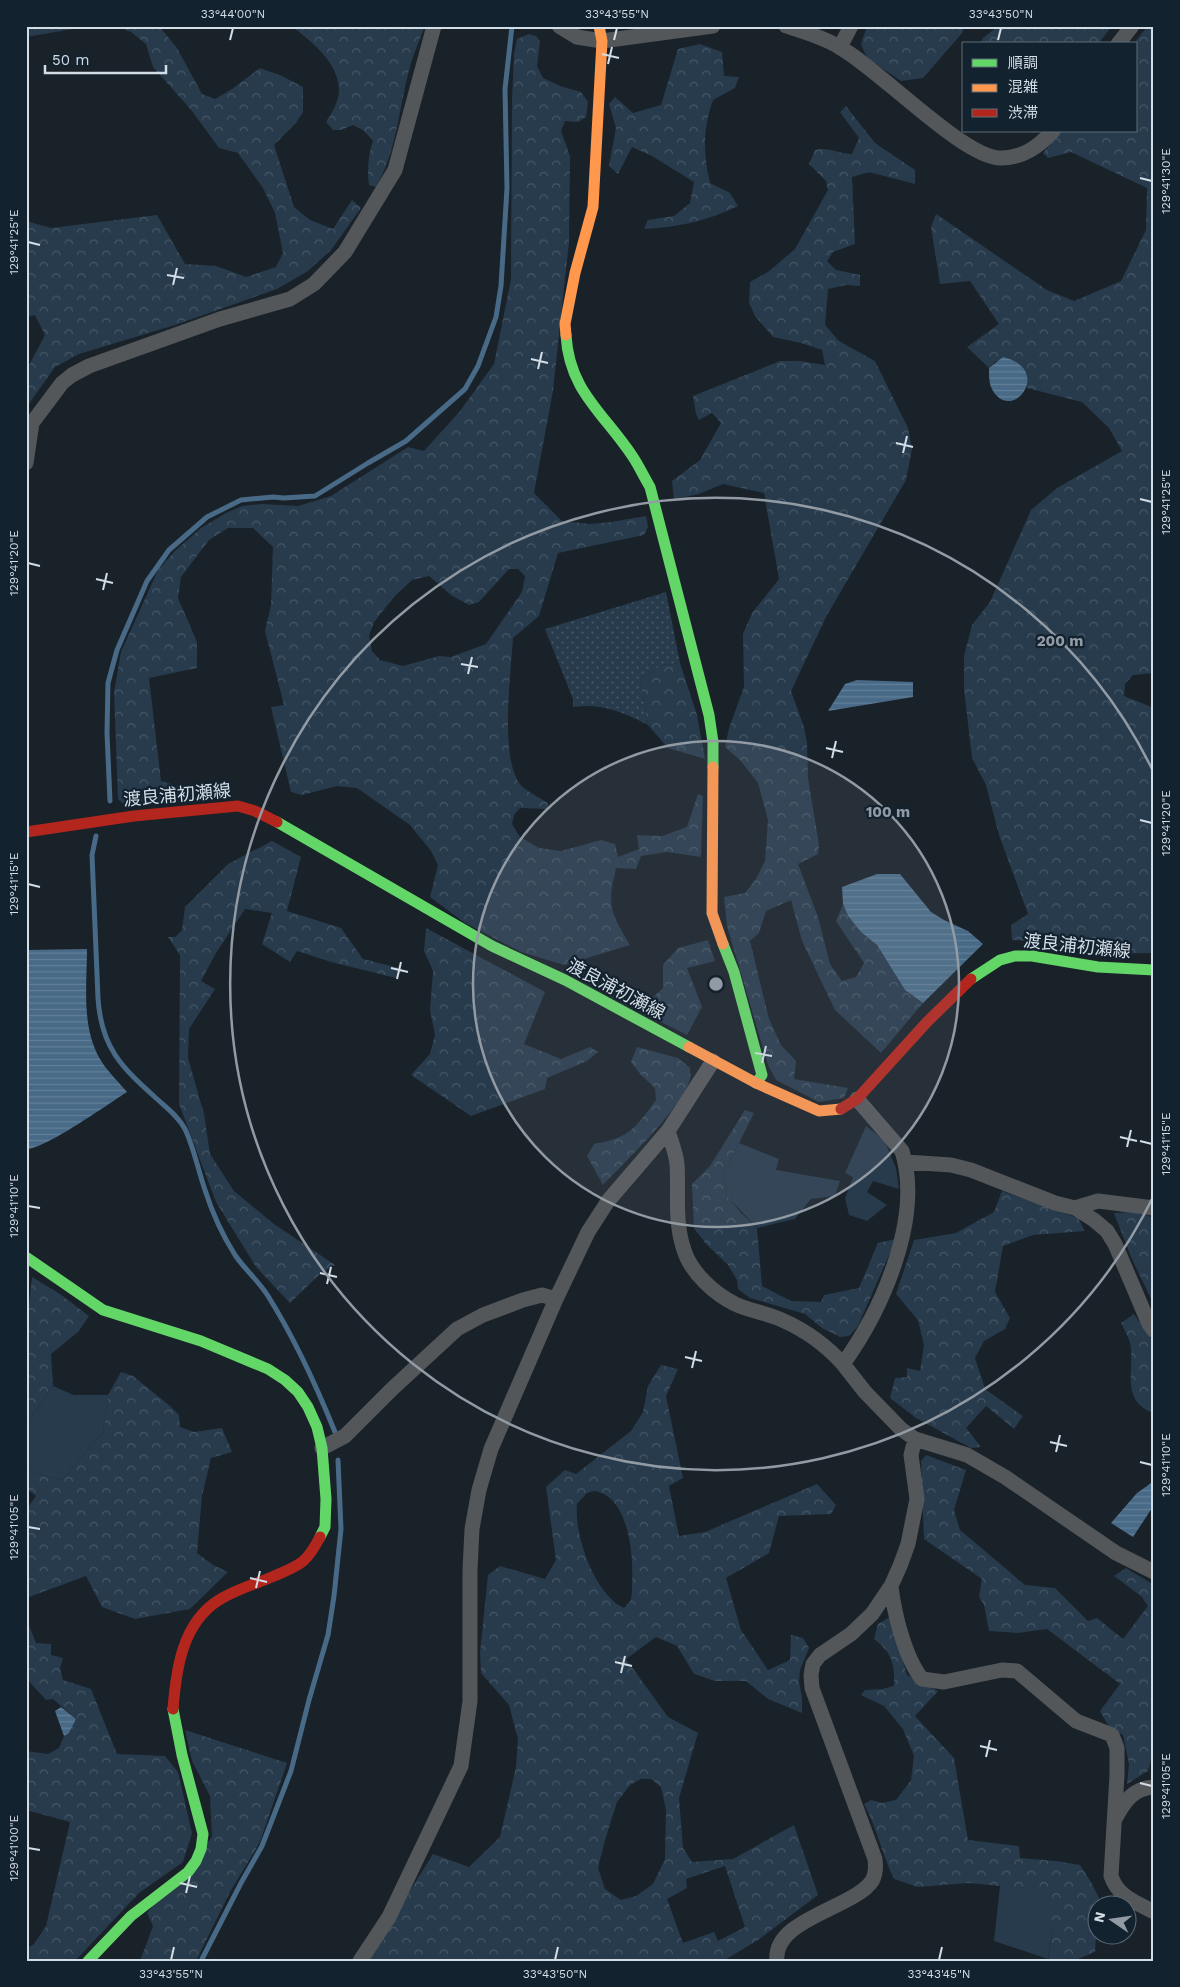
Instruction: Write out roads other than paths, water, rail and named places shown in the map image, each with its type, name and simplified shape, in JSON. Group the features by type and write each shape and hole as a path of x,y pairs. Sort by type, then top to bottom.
{"street":[{"path":"26,463 32,423 62,383 72,375 89,366 220,319 290,299 314,284 332,267 345,252 395,170 434,26"},
{"path":"559,26 577,36 713,26"},
{"path":"786,26 840,47 974,150 985,155 1000,158 1021,155 1039,146 1052,132"},
{"path":"840,47 851,26"},
{"path":"1120,42 1132,26"},
{"path":"600,34 594,207 575,273 565,324 567,354 581,389 633,457 650,487 683,611 709,715 712,742 712,913 734,972 762,1075 756,1083"},
{"name":"渡良浦初瀬線","path":"26,832 134,816 207,808 238,806 255,811 281,824 354,868 419,902 492,946 565,980 756,1083 819,1111 843,1109 857,1099 965,983 985,968 1000,960 1015,956 1032,956 1098,967 1154,970"},
{"path":"360,1961 389,1917 461,1766 466,1741 470,1701 470,1570 472,1529 479,1490 491,1449 556,1299 588,1232 603,1208 668,1131 713,1061"},
{"path":"843,1364 858,1343 880,1299 900,1248 909,1198 906,1162 902,1152 890,1135 857,1099"},
{"path":"668,1131 676,1161 678,1230 684,1252 696,1273 717,1292 736,1304 782,1319 827,1346 865,1392 901,1430 915,1439 967,1456 1005,1477 1116,1553 1154,1572"},
{"path":"906,1162 951,1165 971,1170 1055,1203 1075,1208 1094,1220 1106,1231 1115,1244 1149,1324 1154,1331"},
{"path":"1075,1208 1098,1201 1154,1208"},
{"path":"26,1257 103,1310 201,1342 268,1369 285,1380 298,1392 308,1407 317,1427 322,1448 326,1499 325,1527 310,1556 296,1567 220,1599 206,1609 184,1645 176,1671 173,1709 182,1755 203,1834 204,1847 199,1859 190,1871 131,1916 88,1961"},
{"path":"322,1448 345,1436 458,1329 483,1315 542,1294 556,1299"},
{"path":"777,1961 778,1946 787,1934 862,1890 871,1882 876,1871 875,1859 812,1688 811,1675 813,1664 820,1655 852,1634 872,1614 891,1586 908,1544 917,1499 911,1455 915,1439"},
{"path":"891,1586 893,1609 915,1670 922,1679 944,1682 1002,1670 1017,1672 1076,1721 1112,1735 1117,1748 1117,1775 1111,1876 1115,1887 1124,1896 1154,1912"},
{"path":"1113,1823 1124,1802 1132,1793 1154,1787"}],"waterway":[{"path":"110,801 107,733 108,683 117,650 147,581 169,550 207,517 241,500 315,496 406,441 465,389 478,366 496,317 501,286 507,188 505,89 512,26"},
{"path":"96,836 92,855 98,998 103,1030 108,1043 123,1066 172,1112 185,1129 214,1215 222,1232 239,1260 278,1312 313,1380 335,1432"},
{"path":"201,1961 262,1846 291,1771 328,1635 334,1596 341,1529 338,1460"}]}
